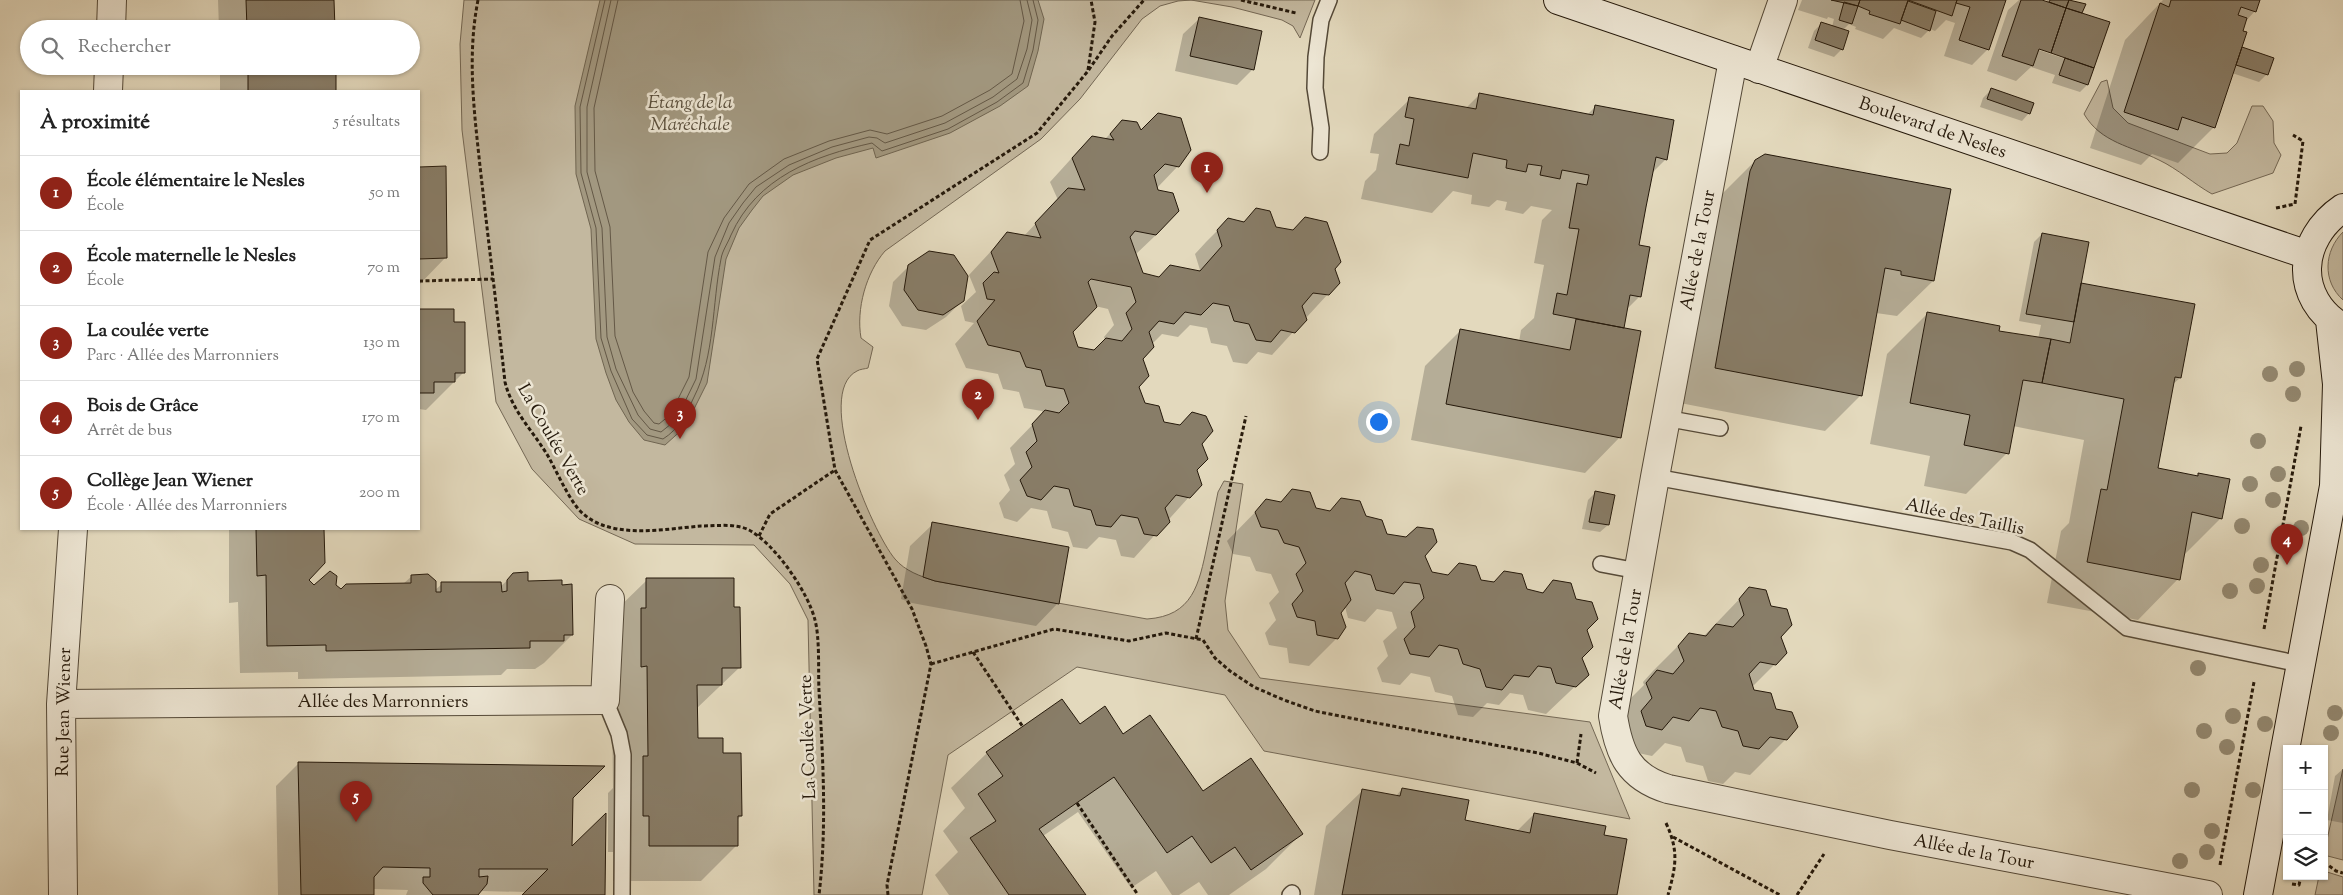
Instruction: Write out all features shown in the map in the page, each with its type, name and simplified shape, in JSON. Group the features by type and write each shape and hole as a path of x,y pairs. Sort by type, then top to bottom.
{"street":[{"path":"111,20 112,0"},
{"name":"Boulevard de Nesles","path":"1558,0 2308,255"},
{"path":"1759,69 1783,0"},
{"name":"Allée de la Tour","path":"1733,60 1654,476 1613,716 1616,739 1626,761 1649,784 1843,826 2214,884"},
{"path":"108,90 109,75"},
{"path":"2258,895 2300,664 2338,478 2337,324 2315,301 2307,278 2308,255 2314,236 2326,220 2343,208"},
{"name":"Rue Jean Wiener","path":"63,895 61,704 73,530"},
{"path":"605,700 610,599"},
{"name":"Allée des Marronniers","path":"61,704 605,700"}],"lane":[{"path":"1320,152 1321,128 1315,88 1316,57 1321,20 1329,0"},
{"path":"1666,418 1720,428"},
{"name":"Allée des Taillis","path":"1654,476 2012,542 2030,550 2127,628 2300,664"},
{"path":"1601,564 1638,571"},
{"path":"605,700 619,734 623,755 622,895"}],"path":[{"name":"La Coulée Verte","path":"478,0 471,52 477,132 505,382 509,398 541,445 577,507 589,517 601,524 620,529 637,530 730,525 748,529 759,536 803,589 815,620 823,762 824,858 819,895"},
{"path":"1088,71 1095,22 1091,0"},
{"path":"888,895 887,885 931,664 912,609 836,470 818,359 870,240 1037,133 1088,71 1112,36 1144,0"},
{"path":"1240,0 1264,4 1321,20"},
{"path":"2248,236 2252,214 2295,204 2303,141 2293,135"},
{"path":"420,281 493,279"},
{"path":"1196,639 1246,416"},
{"path":"2214,884 2260,656 2302,419"},
{"path":"759,536 770,514 836,470"},
{"path":"931,664 1054,629 1129,641 1166,633 1203,640 1215,658 1254,687 1315,711 1538,753 1577,764 1602,776"},
{"path":"973,652 1023,727"},
{"path":"1077,803 1138,895"},
{"path":"1661,818 1667,823 1676,844 1676,868 1668,895"},
{"path":"1797,895 1843,826"},
{"path":"1672,837 1780,895"},
{"path":"2328,865 2336,871 2343,873"}],"shaded area":[{"path":"464,0 1191,0 1160,6 1142,19 1080,99 1041,139 885,251 878,260 868,281 861,304 861,338 873,347 868,368 857,371 845,384 841,406 844,433 851,463 861,493 885,544 903,567 935,581 1147,619 1162,617 1175,612 1184,605 1197,585 1218,492 1224,481 1243,484 1225,601 1228,630 1260,678 1590,722 1630,819 1264,751 1225,695 1077,667 948,755 922,895 814,895 808,620 790,584 754,545 635,544 579,519 532,469 496,402 462,130 460,44"},
{"path":"1191,0 1315,0 1300,38 1293,26 1282,20 1232,7"},
{"path":"2107,80 2113,108 2128,123 2210,154 2227,153 2237,143 2252,106 2263,106 2273,121 2274,143 2281,155 2273,173 2212,194 2166,164 2108,138 2091,124 2084,114 2101,82"},
{"path":"2343,232 2343,300 2331,284 2328,266 2332,248"},
{"path":"2343,769 2343,860 2328,856 2328,835"},
{"path":"2328,872 2343,877 2343,895 2315,895 2318,880 2328,880"}],"water":[{"name":"Étang de la Maréchale","path":"600,0 1038,0 1044,19 1038,51 1028,86 1000,106 950,133 876,158 873,148 836,158 793,175 763,196 739,228 726,259 707,383 685,427 665,445 644,440 629,422 616,400 596,339 591,229 576,174 575,106"}],"building":[{"path":"246,0 334,0 335,20 247,20"},
{"path":"1831,0 1860,0 1858,6"},
{"path":"1860,0 1908,0 1900,24 1869,14 1870,11 1858,6"},
{"path":"1908,0 1957,0 1952,16"},
{"path":"1957,0 2006,0 1989,50 1959,40 1970,7 1956,3"},
{"path":"2021,0 2042,0 2066,8 2051,53 2039,49 2033,66 2002,56"},
{"path":"2050,0 2069,0 2066,8 2049,2"},
{"path":"2069,0 2086,4 2082,13 2066,8"},
{"path":"2171,0 2260,0 2256,12 2241,7 2238,15 2247,18 2243,31 2247,32 2215,128 2182,117 2178,130 2124,112 2160,3 2169,7"},
{"path":"1908,1 1936,11 1930,31 1901,20"},
{"path":"1844,2 1858,6 1852,24 1839,20"},
{"path":"2066,8 2110,22 2094,68 2051,53"},
{"path":"1199,17 1262,31 1254,70 1190,56"},
{"path":"1821,22 1849,31 1843,50 1815,40"},
{"path":"2242,47 2274,58 2268,75 2236,65"},
{"path":"2065,58 2094,68 2088,85 2059,75"},
{"path":"248,75 336,75 336,90 248,90"},
{"path":"1991,88 2034,103 2030,114 1987,99"},
{"path":"1479,93 1593,115 1595,105 1674,120 1667,160 1656,157 1646,207 1639,245 1650,247 1641,297 1630,295 1624,328 1553,314 1557,293 1567,295 1579,229 1569,228 1577,183 1587,185 1589,175 1562,170 1560,179 1540,175 1542,166 1528,164 1526,172 1506,168 1507,160 1473,153 1468,178 1396,164 1400,144 1409,146 1414,119 1405,117 1409,97 1476,109"},
{"path":"1158,113 1181,118 1191,150 1179,167 1165,164 1154,175 1158,190 1173,193 1179,211 1156,235 1135,231 1130,237 1143,273 1159,277 1170,265 1200,271 1222,246 1217,230 1228,218 1244,222 1256,208 1270,211 1276,227 1293,230 1305,217 1327,222 1341,262 1335,269 1340,283 1329,295 1313,293 1302,306 1307,320 1295,333 1281,330 1271,342 1256,340 1249,324 1234,321 1229,306 1213,303 1201,315 1185,312 1174,324 1159,321 1149,332 1154,347 1143,359 1149,376 1139,387 1145,403 1159,406 1164,422 1180,425 1192,412 1206,416 1213,431 1202,444 1208,459 1197,470 1202,485 1190,498 1176,495 1165,508 1170,522 1157,536 1144,534 1138,518 1121,515 1111,527 1096,525 1091,510 1074,506 1069,489 1054,486 1041,500 1027,496 1020,480 1032,467 1026,452 1037,441 1032,424 1045,410 1059,413 1069,403 1064,389 1046,386 1041,370 1026,367 1020,352 988,345 977,321 995,300 987,299 983,283 994,272 999,273 991,252 1007,232 1041,238 1035,223 1068,188 1085,190 1072,158 1092,136 1114,140 1110,134 1122,120 1137,122 1141,130","holes":["1091,279 1131,287 1136,302 1126,313 1132,329 1122,341 1106,338 1094,350 1078,347 1073,332 1097,307 1088,282"]},
{"path":"1765,154 1951,189 1934,281 1901,275 1901,271 1885,268 1862,396 1715,368 1750,171 1755,160"},
{"path":"446,166 447,258 420,259 420,167"},
{"path":"2042,233 2089,242 2074,322 2026,314"},
{"path":"929,251 954,255 968,276 964,301 943,315 918,310 904,290 908,265"},
{"path":"2081,283 2195,304 2181,378 2175,377 2158,468 2198,476 2198,473 2230,479 2222,519 2192,512 2180,580 2087,562 2101,489 2107,490 2124,399 2042,383 2051,339 2070,343"},
{"path":"420,309 454,309 454,322 465,322 465,373 455,373 455,382 434,382 434,393 420,393"},
{"path":"1927,312 2000,326 1999,331 2051,339 2042,383 2023,380 2009,454 1964,445 1970,415 1910,403"},
{"path":"1576,319 1641,331 1621,438 1446,404 1460,329 1570,350"},
{"path":"1292,489 1310,492 1316,508 1330,511 1341,498 1360,501 1366,516 1382,520 1387,534 1406,537 1417,527 1433,529 1437,542 1425,556 1432,572 1448,575 1459,563 1476,566 1481,580 1494,582 1504,571 1522,574 1527,589 1543,593 1553,580 1571,583 1576,599 1592,602 1598,619 1587,630 1593,647 1582,658 1589,675 1576,687 1556,683 1551,668 1538,666 1529,677 1514,675 1502,690 1486,687 1480,669 1463,664 1458,649 1439,645 1429,657 1410,654 1404,639 1415,627 1411,612 1424,598 1420,584 1404,582 1394,594 1376,590 1371,575 1355,571 1345,583 1351,600 1341,613 1346,627 1338,639 1317,635 1315,621 1297,617 1292,604 1303,591 1296,574 1306,563 1299,547 1284,543 1278,530 1261,527 1255,512 1266,499 1281,502"},
{"path":"1595,491 1615,495 1609,525 1589,522"},
{"path":"932,522 1069,547 1059,604 935,581 923,577"},
{"path":"256,530 324,530 325,563 309,580 314,585 330,571 337,576 336,585 341,589 346,584 411,583 411,575 428,574 436,581 436,592 441,592 441,582 501,582 502,592 507,591 507,580 513,573 528,572 528,581 562,580 562,585 572,584 573,635 564,635 564,641 530,641 530,648 326,651 326,645 267,646 266,575 257,576"},
{"path":"646,578 734,578 734,607 740,607 741,668 722,668 722,685 697,685 698,738 723,738 723,753 741,753 742,816 738,816 738,846 649,846 649,816 643,816 643,756 648,756 647,666 641,667 641,608 646,608"},
{"path":"1749,587 1766,590 1771,606 1787,609 1792,625 1781,637 1787,653 1776,665 1760,662 1749,674 1754,690 1771,693 1776,709 1792,712 1798,727 1787,740 1770,737 1759,749 1743,746 1738,731 1722,727 1716,711 1700,708 1689,721 1673,717 1662,730 1646,726 1641,711 1652,698 1646,683 1657,670 1673,674 1684,661 1678,646 1689,633 1706,636 1716,624 1733,627 1744,615 1739,599"},
{"path":"1062,699 1080,724 1105,706 1123,734 1150,715 1203,791 1251,758 1303,834 1251,870 1235,847 1211,863 1192,836 1167,853 1114,777 1039,829 1086,895 1009,895 970,838 996,821 978,794 1003,776 986,752"},
{"path":"298,762 605,766 573,798 572,846 606,813 605,895 522,895 548,869 479,869 479,877 488,876 487,884 478,895 433,895 423,883 423,877 430,877 430,868 383,867 374,877 374,895 301,895"},
{"path":"1402,788 1469,800 1465,820 1530,833 1534,813 1606,826 1604,835 1627,839 1617,895 1342,895 1362,789 1400,796"}],"place":[{"name":"École élémentaire le Nesles","path":"1207,193"},
{"name":"École maternelle le Nesles","path":"978,420"},
{"name":"La coulée verte","path":"680,439"},
{"name":"Bois de Grâce","path":"2287,565"},
{"name":"Collège Jean Wiener","path":"356,822"}]}
